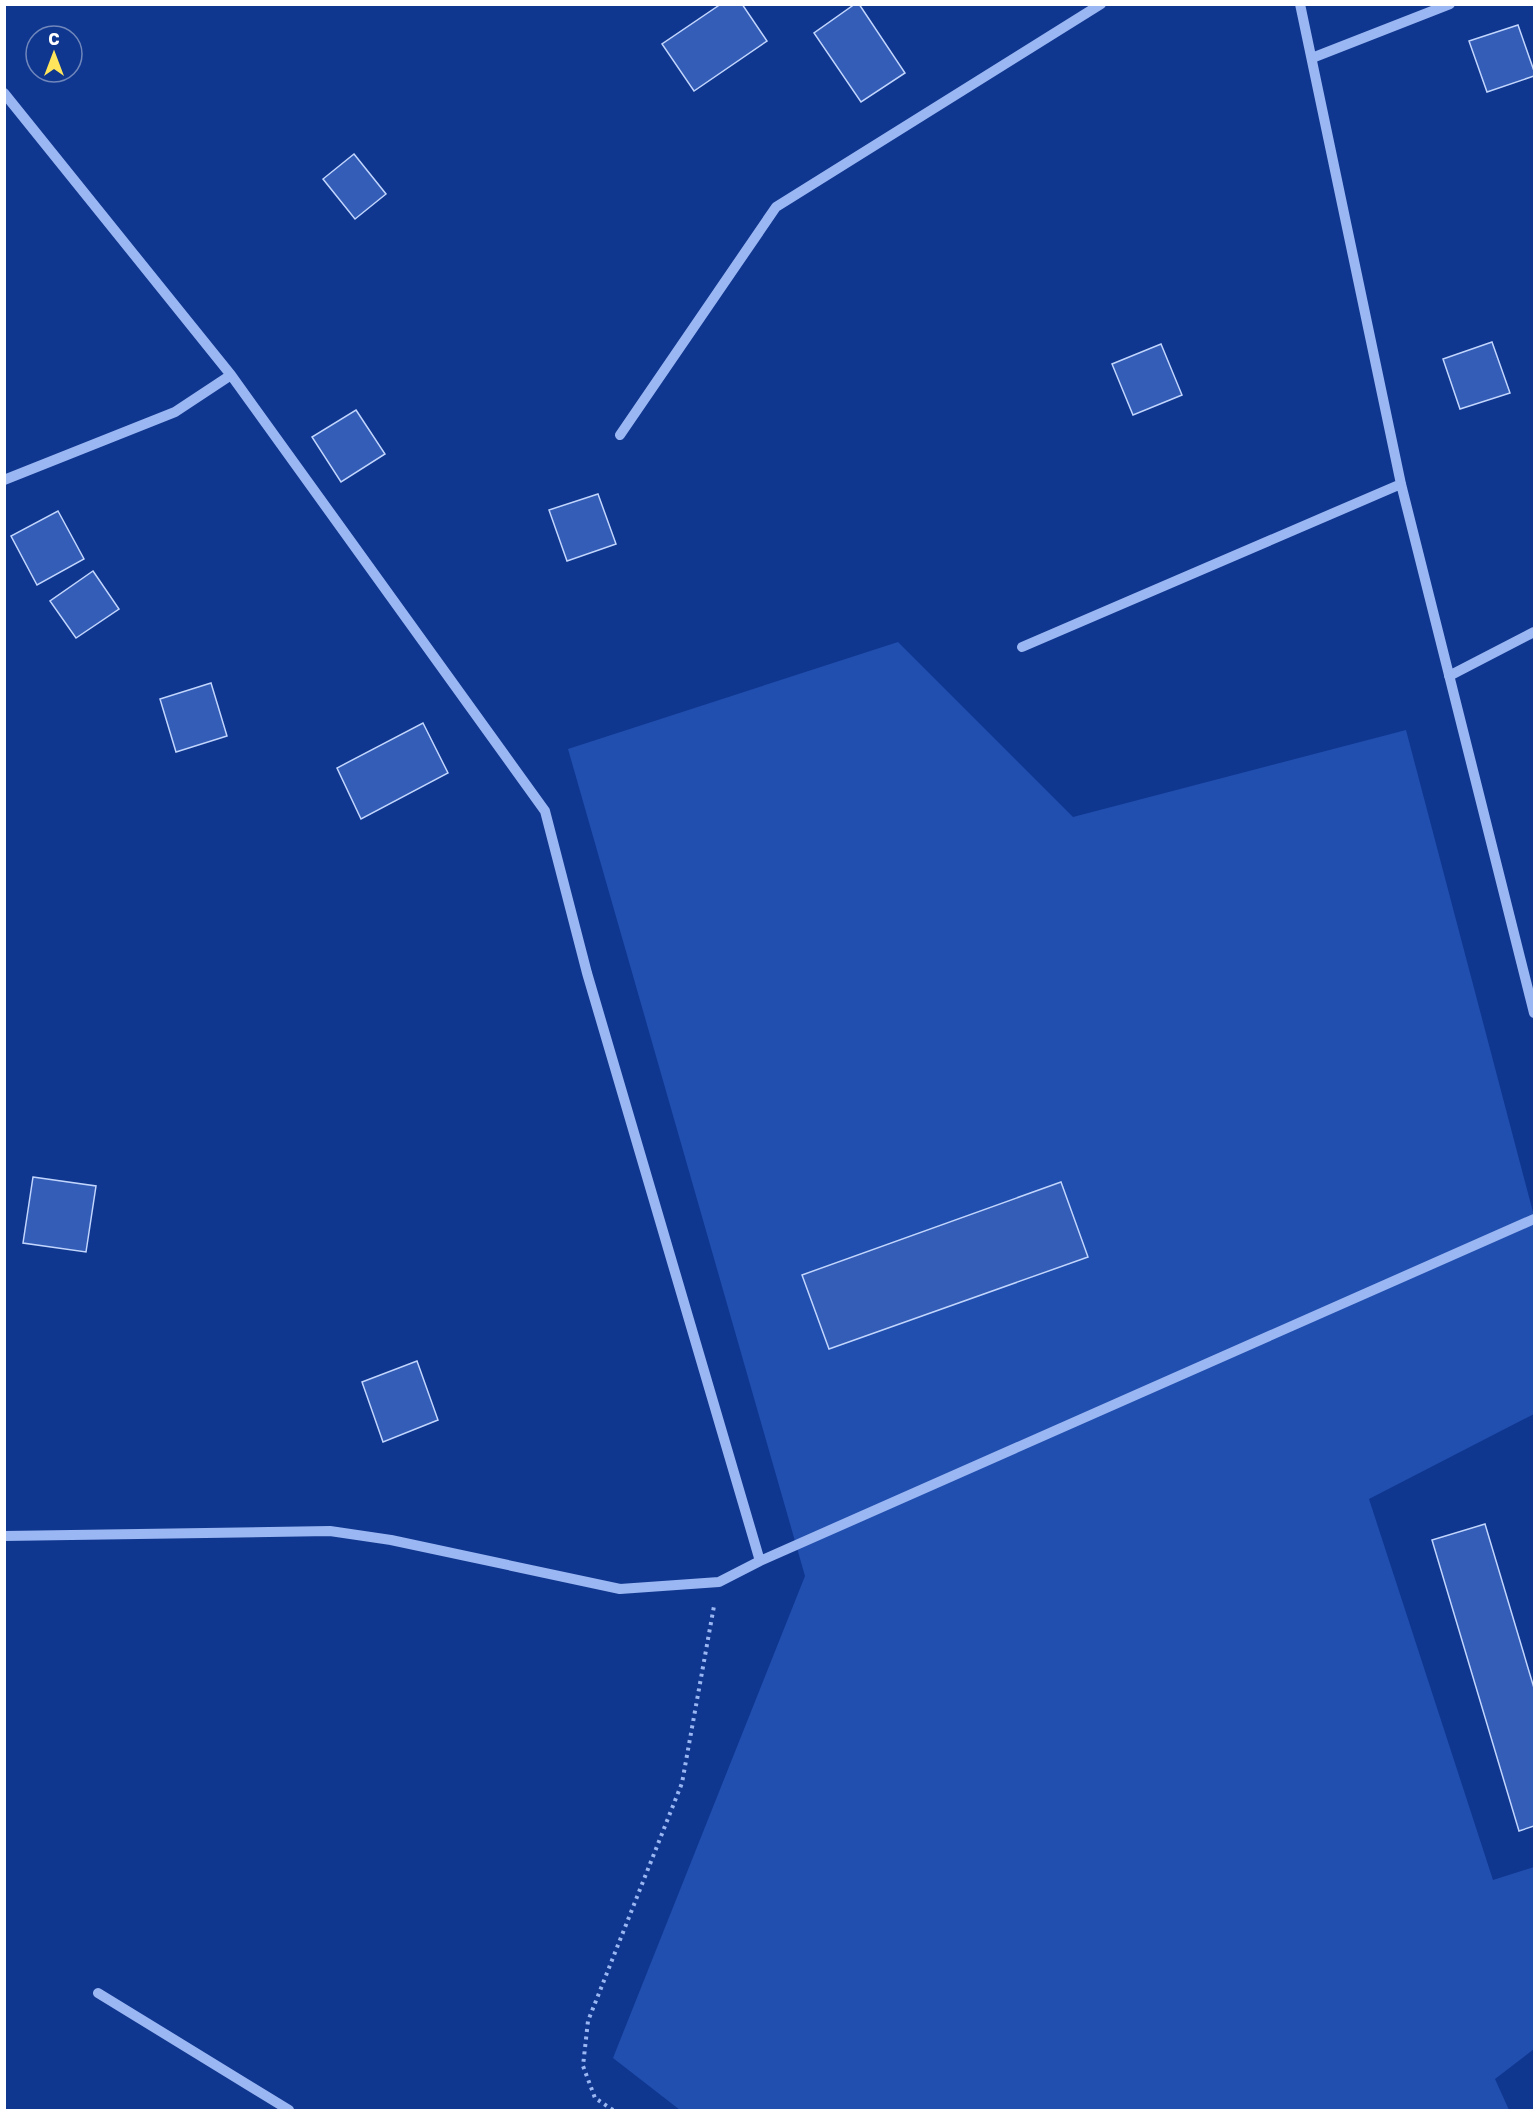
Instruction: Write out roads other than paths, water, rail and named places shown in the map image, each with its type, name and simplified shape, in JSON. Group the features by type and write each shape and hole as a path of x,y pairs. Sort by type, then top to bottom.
{"street":[{"path":"620,435 776,207 1101,4"},
{"path":"1300,4 1401,484 1534,1013"},
{"path":"1312,58 1450,4"},
{"path":"4,93 231,375 545,811 587,973 760,1561"},
{"path":"4,480 175,412 231,375"},
{"path":"1022,647 1401,484"},
{"path":"1449,676 1534,632"},
{"path":"4,1536 330,1532 391,1540 620,1589 719,1582 760,1561 1534,1219"},
{"path":"98,1994 289,2110"}]}
